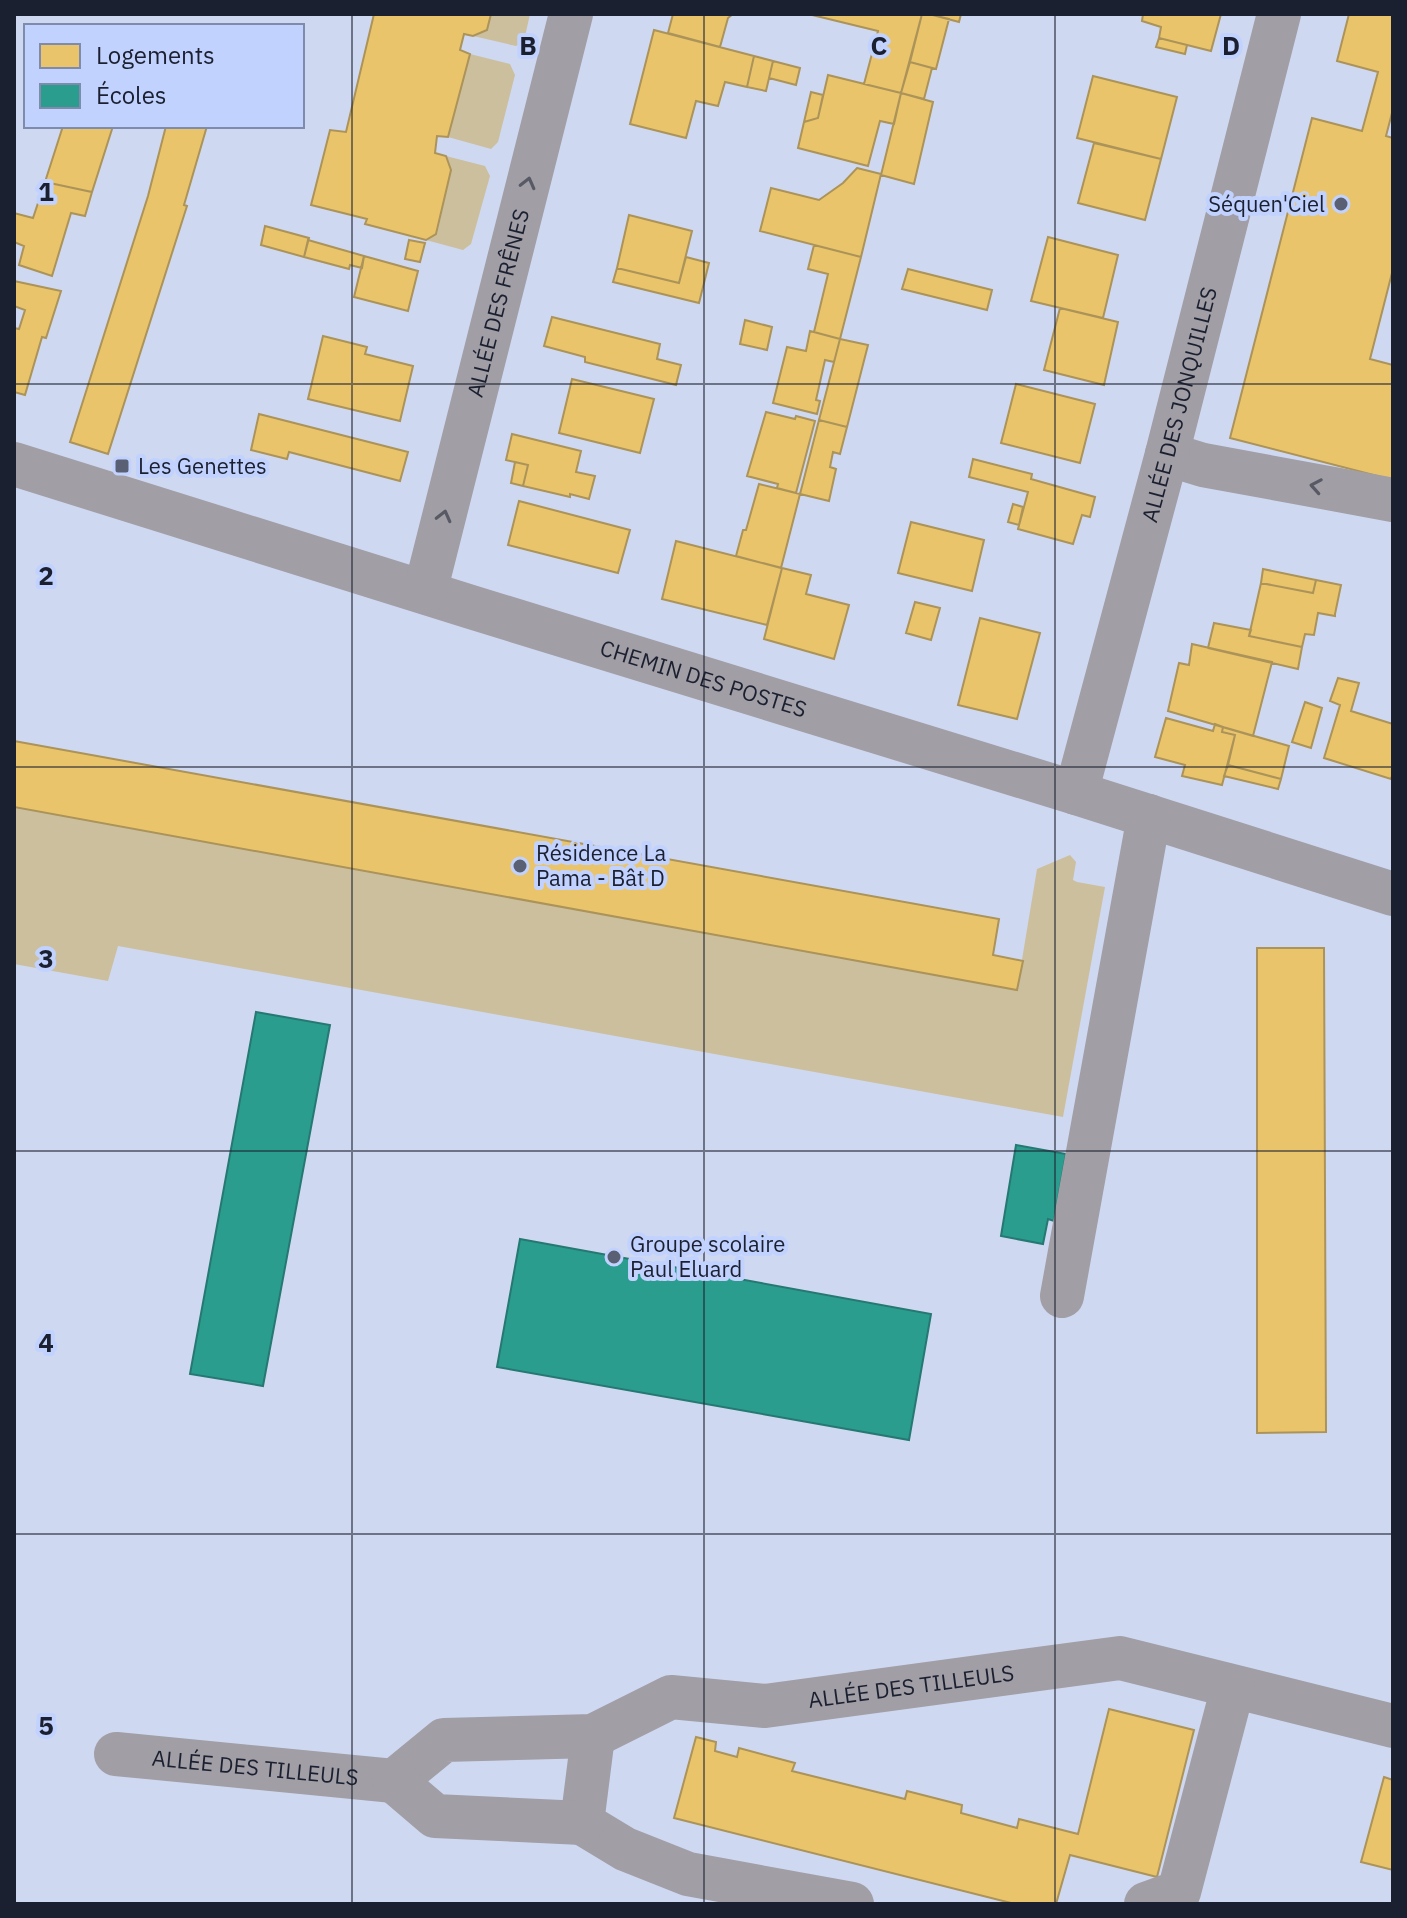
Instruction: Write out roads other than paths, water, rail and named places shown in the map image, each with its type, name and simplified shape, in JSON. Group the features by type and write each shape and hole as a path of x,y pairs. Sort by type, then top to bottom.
{"street":[{"name":"ALLÉE DES FRÊNES","path":"425,592 571,14"},
{"name":"ALLÉE DES JONQUILLES","path":"1076,793 1167,454 1279,14"},
{"path":"1167,454 1203,465 1393,500"},
{"name":"CHEMIN DES POSTES","path":"14,464 1393,894"},
{"path":"1062,1296 1149,816"},
{"name":"ALLÉE DES TILLEULS","path":"116,1754 394,1781 444,1740 593,1736 671,1697 765,1706 1120,1658 1393,1726"},
{"path":"1146,1904 1179,1892 1233,1687"},
{"path":"582,1823 593,1736"},
{"path":"394,1781 435,1816 582,1823 625,1849 688,1874 852,1904"}],"place":[{"name":"Séquen'Ciel","path":"1341,204"},
{"name":"Les Genettes","path":"122,466"},
{"name":"Résidence La Pama - Bât D","path":"520,866"},
{"name":"Groupe scolaire Paul Eluard","path":"614,1257"}]}
